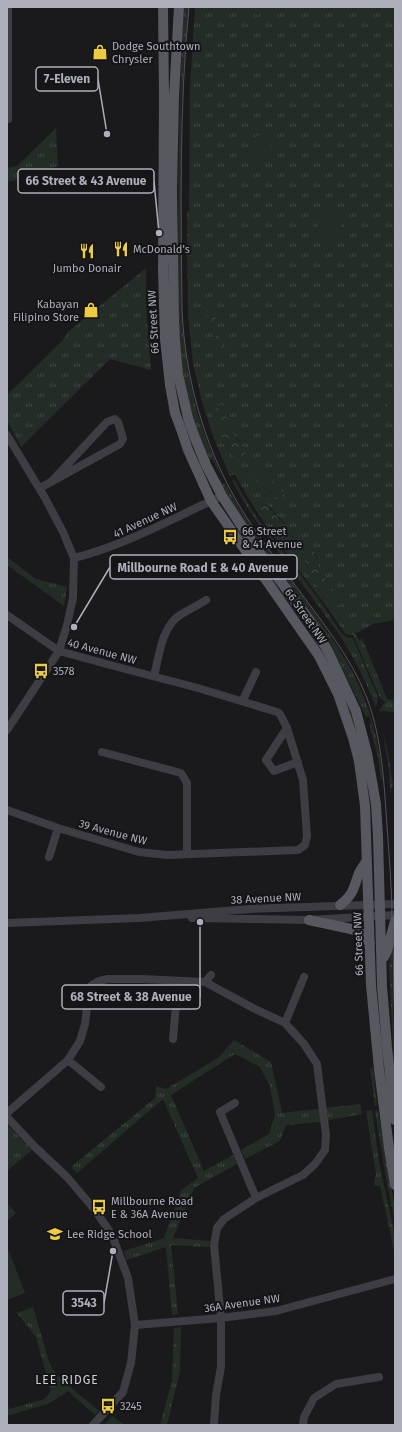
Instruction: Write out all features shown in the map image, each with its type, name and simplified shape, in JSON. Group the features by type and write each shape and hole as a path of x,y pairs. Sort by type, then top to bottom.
{"main road":[{"name":"66 Street NW","path":"163,7 163,270 165,339 170,385 175,413 188,450 211,501 319,656 338,694 353,738 362,775 366,806 371,985 379,1069 395,1185"},
{"name":"66 Street NW","path":"179,7 174,96 172,180 175,342 178,374 184,402 195,438 206,465 222,496 256,548 313,625 330,653 356,711 367,753 376,804 381,916 382,986 395,1120"},
{"path":"340,905 351,895 356,886 359,873 367,860"},
{"path":"309,920 359,932 370,943"},
{"path":"382,960 387,951 395,920"}],"street":[{"path":"8,7 8,119"},
{"path":"40,488 120,444 123,439 118,422 115,419 107,422 52,481"},
{"path":"7,435 40,488 63,532 74,558 73,598 59,651 7,730"},
{"name":"41 Avenue NW","path":"74,558 92,554 120,544 222,496"},
{"path":"154,676 167,630 176,618 206,600"},
{"name":"40 Avenue NW","path":"7,615 59,651 243,700 274,710 280,714 287,728"},
{"path":"243,700 256,672"},
{"path":"287,728 298,762 274,771 266,760 287,728"},
{"path":"102,752 181,773 187,783 187,854"},
{"name":"39 Avenue NW","path":"7,810 58,828 139,852 167,855 298,850 304,845 307,836 303,780 298,762"},
{"path":"49,857 58,828"},
{"name":"38 Avenue NW","path":"7,923 139,918 250,909 395,904"},
{"name":"38 Avenue NW","path":"139,918 309,920 395,915"},
{"path":"205,982 211,975"},
{"path":"285,1023 304,977"},
{"path":"7,1113 68,1060 80,1041 85,1024 90,986 108,979 205,982 253,1008 285,1023 304,1044 317,1064 326,1136 325,1150 315,1164 303,1175 256,1198 224,1219 217,1228 214,1245 214,1257 221,1318 221,1367 216,1396 214,1425"},
{"path":"173,1039 178,981"},
{"path":"68,1060 101,1087"},
{"path":"235,1103 220,1112 256,1198"},
{"path":"7,1117 34,1146 67,1177 95,1210 112,1236 128,1278 135,1325 131,1363 123,1392 93,1425"},
{"name":"36A Avenue NW","path":"135,1325 221,1318 276,1311 395,1279"},
{"path":"302,1425 304,1417 314,1398 336,1384 379,1377"}],"green space":[{"path":"184,7 188,7 181,104 182,327 187,366 197,412 223,479 212,459 208,461 195,424 185,387 179,345 177,292 178,168"},
{"path":"195,7 395,7 395,620 373,624 355,634 360,641 362,638 387,699 395,701 395,712 379,711 385,702 379,696 353,635 346,634 344,632 259,515 235,474 230,476 214,439 201,398 193,363 188,316 187,211 189,211 190,88","holes":["216,411 229,415 227,419 227,426 241,443 246,454 231,453 227,448 215,415","252,470 262,470 268,479 280,485 283,489 271,494 257,480","262,500 266,503 286,525 286,531 277,528 262,511 258,503","315,551 319,571 341,600 308,569 302,557"]},
{"path":"248,7 268,7 264,12 257,15"},
{"path":"56,128 58,166 27,178 7,182 7,168 17,166"},
{"path":"259,135 269,140 272,147 270,159 265,162 255,161 249,154 252,142"},
{"path":"325,210 331,210 339,215 341,224 335,237 325,236 319,230 318,219"},
{"path":"146,268 146,307 151,370 110,359 21,447 7,421 7,395 62,341 68,332"},
{"path":"210,309 214,310 218,331 213,334 210,333 206,314"},
{"path":"217,335 220,337 222,344 229,349 229,356 224,356 216,352 212,339"},
{"path":"392,397 395,397 395,417 389,413 387,404"},
{"path":"220,404 229,411 227,421 228,427 230,432 245,450 247,456 246,462 239,462 235,459 224,443 215,415 217,406"},
{"path":"258,468 262,470 262,473 268,474 271,481 280,484 283,487 282,499 279,500 271,496 271,493 256,480 252,470"},
{"path":"214,470 223,484 225,483 263,544 330,635 351,670 363,695 373,726 383,780 381,780 378,758 369,724 371,723 369,716 366,717 330,643 304,604 250,532 239,513 237,514 222,488"},
{"path":"234,479 253,512 317,597 342,634 348,638 353,638 377,695 378,700 376,707 350,652 339,634 263,531 244,502 232,480"},
{"path":"265,499 272,511 290,529 289,530 279,530 269,518 263,514 258,506 258,503"},
{"path":"304,546 314,548 319,571 341,600 340,606 334,604 308,576 307,564 300,554 301,548"},
{"path":"7,557 36,579 67,587 64,606 7,565"},
{"path":"273,579 314,634 348,702 358,730 372,810 367,784 318,646 307,628 272,580"},
{"path":"383,733 389,757 393,786 391,792 389,769"},
{"path":"392,942 395,1086 389,968"},
{"path":"234,1040 271,1062 282,1113 360,1104 362,1114 319,1122 286,1125 280,1141 245,1159 241,1150 269,1134 275,1115 270,1086 260,1067 235,1054 171,1095 204,1171 233,1155 237,1164 194,1188 173,1238 210,1241 209,1247 171,1245 178,1314 172,1315 166,1247 126,1260 124,1251 164,1238 181,1190 198,1178 163,1099 77,1173 71,1167 155,1098 156,1086 166,1089 218,1058"},
{"path":"370,1068 373,1068 377,1106 375,1106"},
{"path":"372,1110 379,1163 395,1235 395,1255 380,1186 375,1186 374,1182 376,1174 366,1111"},
{"path":"375,1111 378,1111 395,1209 395,1223 385,1172"},
{"path":"7,1124 32,1150 7,1171"},
{"path":"7,1203 16,1213 7,1221"},
{"path":"9,1251 25,1293 7,1300 7,1252"},
{"path":"33,1307 50,1365 61,1379 99,1411 95,1415 68,1391 50,1403 7,1416 7,1404 9,1409 45,1399 51,1391 36,1337 17,1313"},
{"path":"181,1327 180,1371 167,1425 160,1425 172,1381 174,1328"},
{"path":"112,1416 125,1425 105,1424"}],"tram line":[{"path":"189,7 182,120 181,234 182,310 187,359 192,384 205,432 224,478 236,500 257,533 344,653 360,682 372,713 382,761 385,793 392,895 395,1021"}],"place":[{"name":"Dodge Southtown Chrysler","path":"100,52"},
{"name":"7-Eleven","path":"107,134"},
{"name":"66 Street & 43 Avenue","path":"159,233"},
{"name":"McDonald's","path":"121,249"},
{"name":"Jumbo Donair","path":"87,251"},
{"name":"Kabayan Filipino Store","path":"91,310"},
{"name":"66 Street & 41 Avenue","path":"230,537"},
{"name":"Millbourne Road E & 40 Avenue","path":"74,627"},
{"name":"3578","path":"41,671"},
{"name":"68 Street & 38 Avenue","path":"200,922"},
{"name":"Millbourne Road E & 36A Avenue","path":"99,1207"},
{"name":"Lee Ridge School","path":"55,1234"},
{"name":"3543","path":"113,1251"},
{"name":"3245","path":"108,1406"}],"district":[{"name":"LEE RIDGE","path":"67,1380"}]}
